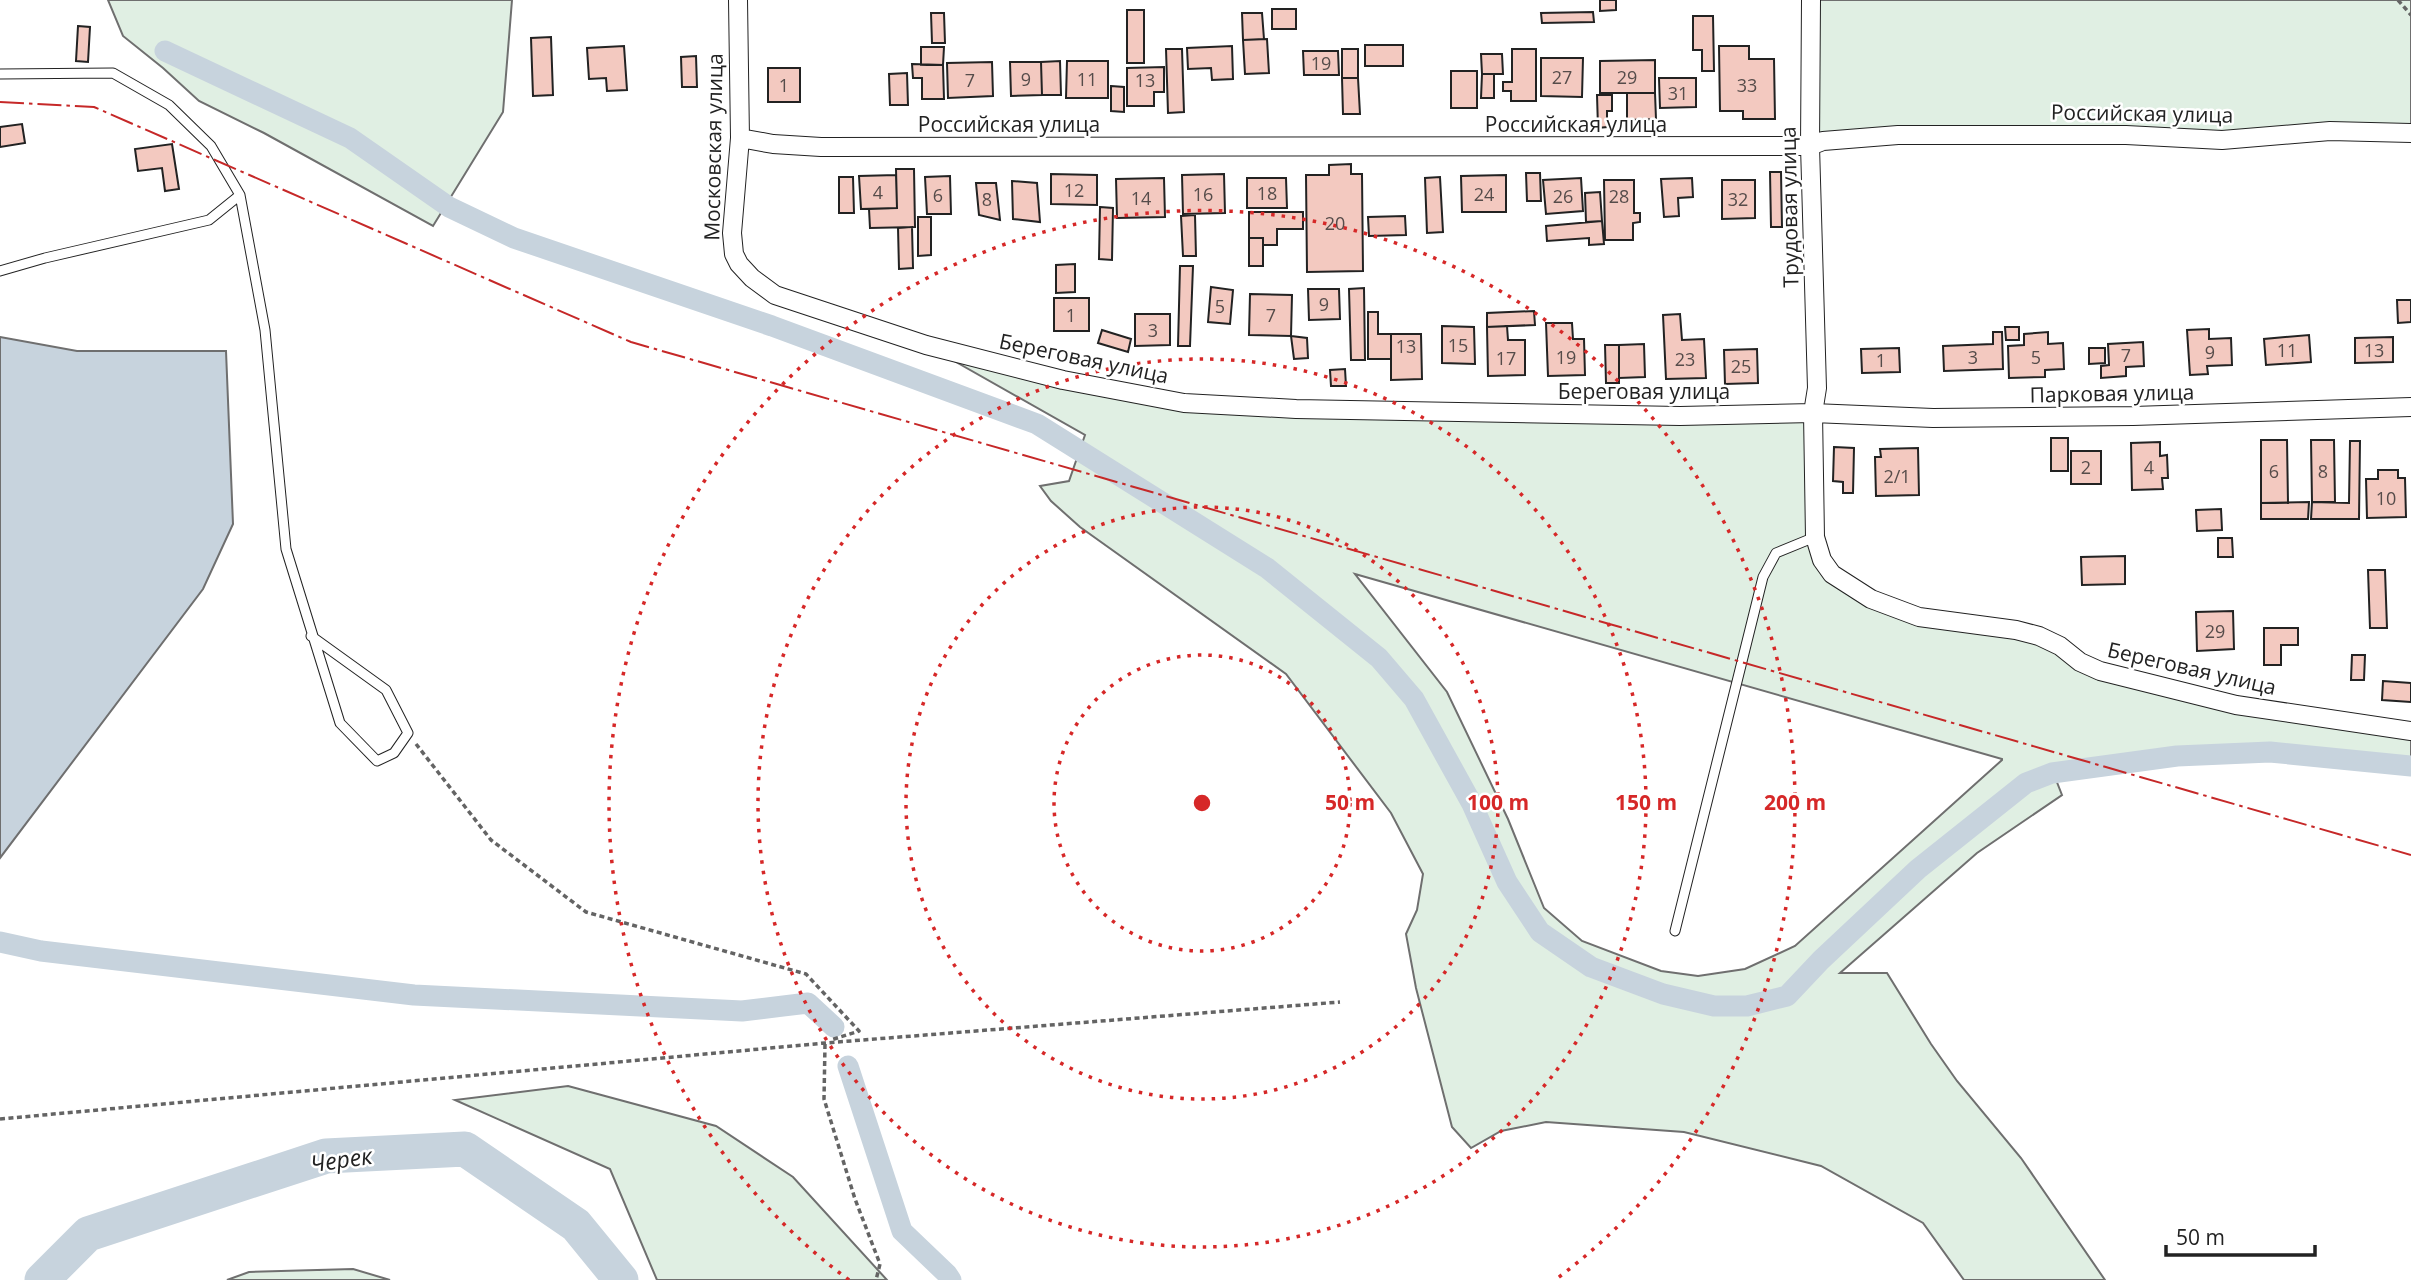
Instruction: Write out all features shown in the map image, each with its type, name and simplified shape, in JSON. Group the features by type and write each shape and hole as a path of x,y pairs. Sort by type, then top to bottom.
{"street":[{"name":"Московская улица","path":"734,254 733,214 740,138 737,0"},
{"name":"Трудовая улица","path":"1811,0 1810,146 1817,388 1813,413"},
{"name":"Российская улица","path":"740,138 773,144 821,147 1810,146 1823,141 1899,135 2126,135 2222,140 2330,131 2411,133"},
{"name":"Береговая улица","path":"734,254 752,278 775,295 786,299 939,348 1063,380 1184,403 1310,410 1666,416 1813,413 1815,537 1822,560 1832,574 1871,599 1895,609 1941,621 2016,630 2039,636 2060,646 2080,662 2100,671 2236,705 2411,731"},
{"name":"Парковая улица","path":"1813,413 1933,418 2119,416 2411,407"}],"lane":[{"path":"0,74 113,73 169,105 211,146 240,195 265,330 286,549 312,636 340,723 377,761 394,753 408,733 386,690 312,636"},
{"path":"0,271 209,220 240,195"},
{"path":"1675,932 1763,577 1776,553 1815,537"}],"path":[{"path":"2398,0 2411,15"},
{"path":"408,733 491,840 586,912 806,974 859,1031 825,1043"},
{"path":"0,1119 825,1043 1340,1002"},
{"path":"825,1043 824,1099 855,1199 880,1264 876,1280"}],"green space":[{"path":"108,0 512,0 503,112 433,226 264,133 199,101 123,36"},
{"path":"1811,0 2411,0 2411,133 2126,135 1810,146"},
{"path":"926,345 1184,403 1813,413 1822,560 1871,599 2016,630 2100,671 2411,731 2411,766 2270,752 2177,756 2053,772 2062,795 1977,853 1840,973 1887,973 1957,1081 2021,1158 2105,1280 1964,1280 1923,1223 1821,1166 1684,1132 1546,1122 1501,1131 1471,1148 1452,1127 1416,988 1406,934 1417,910 1423,874 1391,813 1286,674 1080,527 1051,501 1040,486 1069,481 1085,435","holes":["1355,574 2002,759 1795,946 1745,969 1698,976 1661,971 1582,941 1544,908 1508,819 1447,692"]},
{"path":"568,1086 716,1126 793,1177 887,1280 657,1280 610,1169 455,1100"},
{"path":"353,1269 390,1280 227,1280 249,1272"}],"shaded area":[{"path":"0,337 77,351 226,351 233,524 203,589 0,858"}],"building":[{"path":"1600,0 1616,0 1616,10 1600,11"},
{"path":"1272,9 1296,9 1296,29 1272,29"},
{"path":"1127,10 1144,10 1144,63 1127,63"},
{"path":"1593,12 1594,22 1542,23 1541,13"},
{"path":"931,13 944,13 945,43 932,43"},
{"path":"1242,13 1262,13 1264,39 1243,40"},
{"path":"1693,16 1713,16 1714,71 1702,71 1702,50 1693,50"},
{"path":"78,26 90,27 88,62 76,61"},
{"path":"551,37 553,95 533,96 531,38"},
{"path":"1267,39 1269,73 1245,74 1243,40"},
{"path":"1365,45 1403,45 1403,66 1365,66"},
{"path":"624,46 627,90 607,91 606,78 589,79 587,48"},
{"path":"1232,46 1233,79 1212,80 1211,68 1188,69 1187,48"},
{"path":"1719,46 1749,46 1749,59 1774,59 1775,119 1743,119 1743,111 1720,111"},
{"path":"921,47 944,47 943,65 921,65"},
{"path":"1166,49 1182,49 1184,112 1168,113"},
{"path":"1342,49 1358,49 1358,78 1342,78"},
{"path":"1512,49 1536,49 1536,101 1511,101 1511,91 1503,91 1503,82 1512,82"},
{"path":"1303,51 1338,51 1339,75 1304,75"},
{"path":"1481,54 1502,54 1503,74 1482,74"},
{"path":"696,56 697,87 682,87 681,57"},
{"path":"1541,58 1583,58 1582,97 1541,96"},
{"path":"1655,60 1655,93 1600,93 1600,61"},
{"path":"1060,61 1061,95 1042,95 1041,62"},
{"path":"1067,61 1108,61 1108,98 1066,98"},
{"path":"992,62 993,96 948,98 947,63"},
{"path":"1010,62 1041,62 1042,95 1011,96"},
{"path":"912,64 943,65 944,99 922,99 922,78 913,78"},
{"path":"1164,67 1164,92 1154,92 1154,106 1127,106 1127,68"},
{"path":"768,68 800,68 800,102 768,102"},
{"path":"1451,71 1477,71 1477,108 1451,108"},
{"path":"907,73 908,105 890,105 889,74"},
{"path":"1482,74 1494,74 1494,98 1481,98"},
{"path":"1342,78 1358,78 1360,114 1343,114"},
{"path":"1659,78 1696,78 1696,107 1660,108"},
{"path":"1111,86 1124,87 1124,112 1111,111"},
{"path":"1627,93 1655,93 1656,119 1627,120"},
{"path":"1597,95 1612,95 1612,111 1607,111 1607,127 1598,128"},
{"path":"22,124 25,143 0,147 0,127"},
{"path":"172,144 179,189 165,191 162,168 138,171 135,149"},
{"path":"1351,164 1351,174 1362,174 1363,271 1307,272 1306,175 1329,175 1329,165"},
{"path":"896,169 914,169 915,227 870,228 869,209 897,208"},
{"path":"1770,172 1781,172 1782,227 1771,227"},
{"path":"1526,173 1540,173 1541,201 1527,201"},
{"path":"1051,174 1097,175 1097,205 1051,204"},
{"path":"1224,174 1225,213 1183,214 1182,175"},
{"path":"896,175 897,208 861,209 859,176"},
{"path":"1506,175 1506,212 1462,212 1461,176"},
{"path":"950,176 951,214 927,214 925,177"},
{"path":"839,177 853,177 854,213 839,213"},
{"path":"1440,177 1443,232 1427,233 1425,178"},
{"path":"1164,178 1165,217 1117,218 1116,179"},
{"path":"1247,178 1286,178 1287,208 1247,208"},
{"path":"1581,178 1583,211 1546,214 1543,180"},
{"path":"1692,178 1693,197 1678,198 1679,216 1664,217 1661,179"},
{"path":"1604,180 1634,180 1634,213 1640,213 1640,222 1633,223 1633,240 1605,240"},
{"path":"1722,180 1755,180 1755,218 1722,219"},
{"path":"1012,181 1037,183 1040,222 1013,219"},
{"path":"976,183 996,183 1000,220 979,215"},
{"path":"1600,192 1602,221 1586,222 1585,193"},
{"path":"1100,207 1113,208 1112,260 1099,259"},
{"path":"1249,212 1303,212 1303,229 1277,229 1277,245 1263,245 1263,238 1249,238"},
{"path":"1195,215 1196,256 1183,256 1181,216"},
{"path":"1405,216 1406,235 1369,236 1368,217"},
{"path":"918,217 931,217 931,255 918,256"},
{"path":"1602,221 1604,244 1589,245 1589,238 1547,241 1546,226"},
{"path":"912,227 913,268 899,269 898,228"},
{"path":"1249,238 1263,238 1263,266 1249,266"},
{"path":"1075,264 1075,292 1056,293 1056,265"},
{"path":"1180,266 1193,266 1190,346 1178,346"},
{"path":"1211,287 1233,290 1230,324 1208,322"},
{"path":"1364,288 1365,360 1351,360 1349,289"},
{"path":"1308,289 1339,289 1340,319 1309,320"},
{"path":"1250,294 1292,295 1291,336 1249,335"},
{"path":"1054,298 1089,298 1089,331 1054,331"},
{"path":"2397,300 2411,300 2411,322 2398,323"},
{"path":"1534,311 1535,325 1487,327 1487,313"},
{"path":"1368,312 1378,312 1378,334 1391,334 1391,359 1368,359"},
{"path":"1135,314 1170,314 1170,345 1135,346"},
{"path":"1680,314 1682,340 1704,339 1706,378 1666,379 1663,315"},
{"path":"1546,323 1572,323 1573,339 1584,339 1585,375 1548,376"},
{"path":"1442,326 1474,327 1475,364 1442,363"},
{"path":"1507,326 1508,340 1525,340 1525,375 1488,376 1487,327"},
{"path":"2005,327 2019,327 2019,340 2006,340"},
{"path":"2209,329 2209,339 2231,338 2232,365 2207,366 2208,374 2190,375 2187,330"},
{"path":"1102,330 1131,339 1128,352 1098,343"},
{"path":"1993,332 2002,332 2003,369 1944,371 1943,346 1993,344"},
{"path":"2048,332 2048,344 2063,343 2064,369 2045,370 2045,377 2009,378 2008,346 2024,345 2024,334"},
{"path":"1391,334 1421,334 1422,379 1391,380"},
{"path":"2309,335 2311,362 2266,365 2264,339"},
{"path":"1291,336 1307,338 1308,358 1294,359"},
{"path":"2393,337 2393,362 2355,363 2355,338"},
{"path":"2143,342 2144,366 2126,367 2126,376 2101,378 2101,366 2109,365 2108,344"},
{"path":"1644,344 1645,377 1619,378 1619,345"},
{"path":"1605,345 1619,345 1619,383 1606,383"},
{"path":"1899,348 1900,372 1862,373 1861,349"},
{"path":"2089,348 2105,348 2105,363 2089,364"},
{"path":"1757,349 1758,383 1725,384 1724,350"},
{"path":"1345,369 1346,386 1331,386 1330,370"},
{"path":"2051,438 2068,438 2068,471 2051,471"},
{"path":"2261,440 2287,440 2288,503 2261,503"},
{"path":"2311,440 2334,440 2335,502 2312,502"},
{"path":"2350,441 2360,441 2359,519 2311,519 2312,502 2349,503"},
{"path":"2160,442 2160,456 2167,455 2168,478 2162,478 2163,489 2132,490 2131,443"},
{"path":"1834,447 1854,448 1853,493 1843,493 1843,482 1833,481"},
{"path":"1918,448 1919,495 1876,496 1875,457 1881,457 1880,449"},
{"path":"2071,451 2101,451 2101,484 2071,484"},
{"path":"2378,470 2398,470 2398,478 2405,478 2406,517 2367,518 2366,479 2378,479"},
{"path":"2309,502 2308,519 2261,519 2261,503"},
{"path":"2221,509 2222,530 2197,531 2196,510"},
{"path":"2218,538 2232,538 2233,557 2218,557"},
{"path":"2125,556 2125,584 2082,585 2081,557"},
{"path":"2368,570 2385,570 2387,628 2370,628"},
{"path":"2233,611 2234,649 2197,651 2196,612"},
{"path":"2264,628 2298,628 2298,645 2281,645 2281,665 2264,665"},
{"path":"2352,655 2365,655 2364,680 2351,680"},
{"path":"2383,681 2411,683 2411,702 2382,700"}],"waterway":[{"path":"165,51 350,138 449,207 514,238 772,326 1037,424 1267,568 1379,658 1414,699 1472,804 1507,882 1540,932 1591,967 1663,994 1714,1006 1747,1006 1787,996 1821,960 1918,869 2026,783 2052,773 2177,756 2270,752 2411,766"},
{"path":"0,942 41,951 414,995 742,1011 808,1003 834,1027"},
{"path":"848,1066 902,1231 951,1280"},
{"name":"Черек","path":"42,1280 88,1234 326,1156 465,1149 576,1225 621,1280"}],"power":[{"path":"0,102 94,107 631,342 2411,855"}]}
